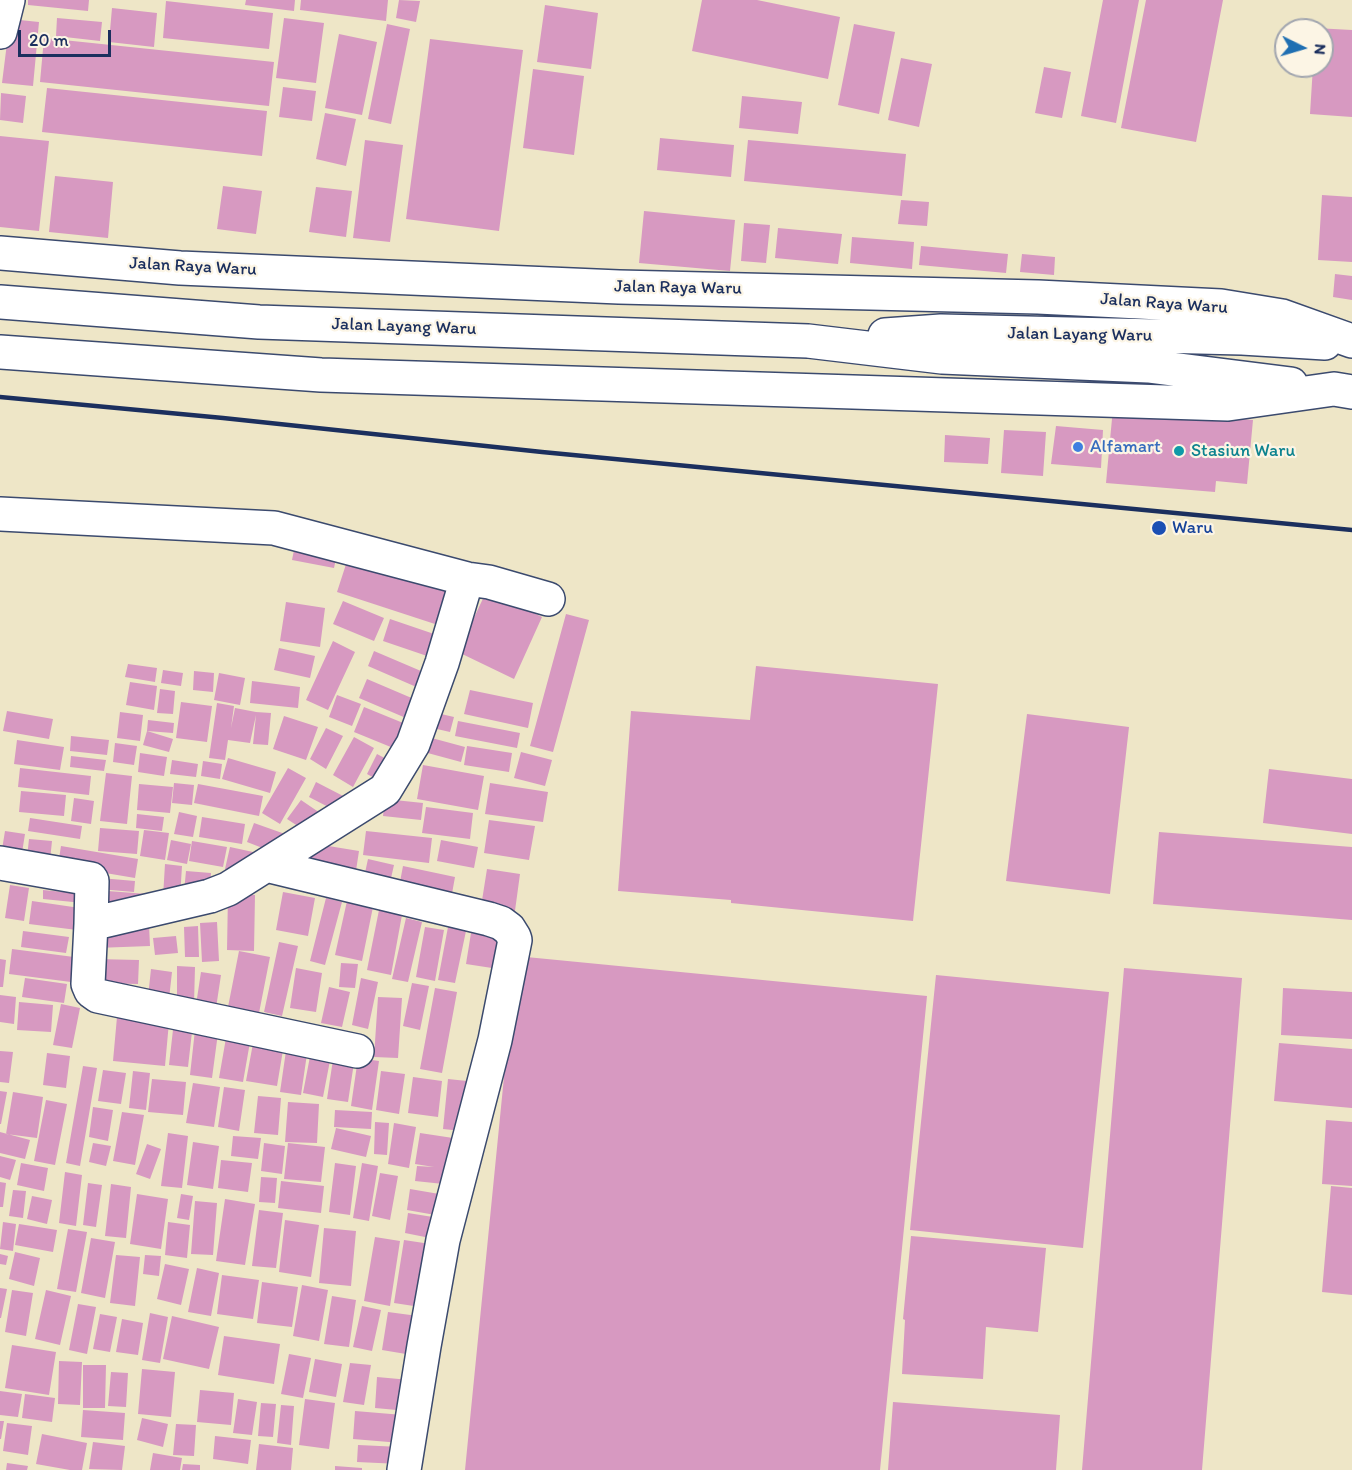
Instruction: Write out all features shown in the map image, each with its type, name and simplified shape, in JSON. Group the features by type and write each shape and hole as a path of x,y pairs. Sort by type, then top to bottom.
{"main road":[{"path":"0,32 8,0"},
{"name":"Jalan Raya Waru","path":"0,253 180,268 607,287 1038,297 1221,306 1282,316 1352,343"},
{"name":"Jalan Layang Waru","path":"0,302 259,322 808,341 942,357 1148,366 1343,391"},
{"name":"Jalan Layang Waru","path":"808,341 941,332 1242,338 1352,343"},
{"path":"0,352 321,375 1228,404 1343,391"},
{"path":"0,514 274,528 548,598"},
{"path":"91,924 210,896 228,889 385,790 413,744 442,663 467,579"},
{"path":"0,864 91,879 88,984 91,991 98,996 357,1051"},
{"path":"266,865 489,919 509,929 515,940 495,1040 443,1240 404,1470"}],"building":[{"path":"28,0 89,0 88,11 28,5"},
{"path":"246,0 295,0 294,11 245,5"},
{"path":"301,0 388,0 386,21 300,10"},
{"path":"399,0 420,1 416,22 396,18"},
{"path":"702,0 757,0 840,17 828,79 692,51"},
{"path":"1103,0 1139,0 1116,123 1081,116"},
{"path":"1146,0 1223,0 1196,142 1121,128"},
{"path":"166,1 273,13 269,49 163,38"},
{"path":"545,5 598,13 591,69 537,62"},
{"path":"112,8 157,13 154,47 109,42"},
{"path":"57,18 102,22 100,41 56,36"},
{"path":"284,18 324,23 316,83 276,78"},
{"path":"10,19 39,22 33,86 2,83"},
{"path":"387,24 410,29 391,124 368,119"},
{"path":"854,24 895,32 879,114 838,105"},
{"path":"1334,29 1352,30 1352,117 1310,114 1312,78 1334,78"},
{"path":"339,34 377,42 362,115 325,108"},
{"path":"44,38 274,62 269,106 40,82"},
{"path":"430,39 523,50 499,231 406,219"},
{"path":"901,58 932,64 919,127 888,120"},
{"path":"1044,67 1071,72 1062,118 1035,113"},
{"path":"533,69 584,76 574,155 523,148"},
{"path":"283,87 316,91 312,121 279,117"},
{"path":"47,88 267,111 262,156 42,132"},
{"path":"1,93 26,96 23,123 0,120"},
{"path":"742,96 802,102 798,134 739,128"},
{"path":"325,113 356,119 346,166 316,159"},
{"path":"0,136 49,141 39,231 0,227"},
{"path":"660,138 734,145 731,177 657,170"},
{"path":"365,140 403,145 390,242 353,238"},
{"path":"748,140 906,154 902,196 744,181"},
{"path":"55,176 113,182 108,238 49,232"},
{"path":"223,186 262,191 256,234 217,229"},
{"path":"316,187 352,191 346,237 309,232"},
{"path":"1322,195 1352,197 1352,262 1318,260"},
{"path":"901,200 929,202 927,226 898,224"},
{"path":"644,211 735,220 730,271 639,263"},
{"path":"744,223 770,225 766,263 741,261"},
{"path":"778,228 842,234 838,264 775,258"},
{"path":"852,237 914,242 912,269 850,263"},
{"path":"921,246 1008,254 1006,273 919,265"},
{"path":"1022,254 1055,257 1054,275 1020,272"},
{"path":"1335,274 1352,276 1352,300 1333,297"},
{"name":"Stasiun Waru","path":"1113,408 1253,420 1247,484 1216,481 1215,492 1106,483"},
{"name":"Alfamart","path":"1056,426 1103,430 1101,468 1051,464"},
{"path":"1004,430 1046,432 1043,476 1001,473"},
{"path":"945,435 990,438 988,464 944,462"},
{"path":"295,545 337,554 334,568 292,560"},
{"path":"349,555 450,588 438,625 337,592"},
{"path":"487,590 542,617 514,679 458,652"},
{"path":"343,601 384,618 374,641 333,624"},
{"path":"286,602 325,608 320,647 280,641"},
{"path":"566,614 589,620 553,752 530,746"},
{"path":"390,619 437,635 430,657 383,641"},
{"path":"333,641 355,652 328,710 306,700"},
{"path":"279,648 315,656 310,678 274,670"},
{"path":"374,651 428,674 421,689 368,666"},
{"path":"128,664 157,668 155,682 125,677"},
{"path":"756,666 938,684 913,921 731,903 731,900 618,891 631,711 750,720"},
{"path":"163,670 183,673 181,686 161,683"},
{"path":"194,671 214,673 213,692 193,690"},
{"path":"219,673 245,678 240,705 214,700"},
{"path":"367,679 421,702 413,721 359,698"},
{"path":"252,681 300,687 298,708 250,703"},
{"path":"130,682 157,686 154,710 126,705"},
{"path":"160,689 175,691 173,714 157,713"},
{"path":"470,690 533,703 528,728 464,714"},
{"path":"337,695 361,704 352,726 329,717"},
{"path":"181,702 212,706 207,742 176,738"},
{"path":"217,703 234,706 231,728 235,708 271,713 268,745 253,744 256,715 250,743 228,740 225,760 209,758"},
{"path":"364,707 413,727 403,752 354,732"},
{"path":"7,711 53,719 49,739 3,731"},
{"path":"120,712 143,715 140,741 117,738"},
{"path":"441,714 454,717 450,732 437,729"},
{"path":"1027,714 1129,727 1110,894 1006,881"},
{"path":"284,716 318,727 306,760 273,749"},
{"path":"148,720 174,723 173,733 147,731"},
{"path":"458,721 520,733 517,748 455,736"},
{"path":"326,728 343,736 326,769 310,759"},
{"path":"147,731 173,739 169,752 143,745"},
{"path":"71,736 109,740 107,755 70,751"},
{"path":"354,737 374,748 353,787 333,775"},
{"path":"428,737 465,747 461,762 424,752"},
{"path":"17,740 64,747 60,770 14,764"},
{"path":"115,743 137,746 134,765 113,762"},
{"path":"467,746 512,753 509,772 464,765"},
{"path":"521,752 552,760 545,786 514,778"},
{"path":"140,753 167,757 164,776 138,772"},
{"path":"377,754 394,763 383,783 367,774"},
{"path":"71,756 106,760 104,771 70,767"},
{"path":"228,758 276,772 270,793 222,779"},
{"path":"172,760 198,764 196,777 170,774"},
{"path":"203,761 222,764 220,779 201,776"},
{"path":"423,765 484,776 478,810 417,799"},
{"path":"20,768 91,776 89,795 18,787"},
{"path":"288,768 306,778 280,824 262,813"},
{"path":"1269,769 1352,779 1352,834 1263,823"},
{"path":"106,773 132,776 127,824 100,821"},
{"path":"316,782 347,798 340,813 309,797"},
{"path":"174,783 194,785 192,805 172,803"},
{"path":"490,783 548,792 543,822 485,814"},
{"path":"139,784 173,787 170,813 137,810"},
{"path":"198,784 263,796 259,816 194,803"},
{"path":"21,791 66,795 64,816 19,812"},
{"path":"74,798 94,801 91,824 71,821"},
{"path":"385,799 423,803 421,820 383,816"},
{"path":"301,800 323,815 310,834 287,819"},
{"path":"426,807 473,813 470,839 422,833"},
{"path":"179,812 197,816 193,837 174,834"},
{"path":"137,814 164,817 162,831 136,828"},
{"path":"202,817 245,824 242,844 199,837"},
{"path":"30,818 82,826 80,839 28,831"},
{"path":"489,820 535,826 529,860 484,853"},
{"path":"254,823 285,834 278,854 247,842"},
{"path":"100,828 139,831 137,854 98,851"},
{"path":"144,830 169,833 165,860 140,856"},
{"path":"5,831 25,834 20,865 0,862"},
{"path":"366,831 432,838 429,863 363,855"},
{"path":"1159,832 1352,847 1352,920 1153,904"},
{"path":"29,839 52,841 49,870 26,867"},
{"path":"171,840 191,844 187,864 167,860"},
{"path":"441,840 478,847 474,868 437,861"},
{"path":"192,841 227,847 223,867 189,861"},
{"path":"304,842 359,851 355,877 301,868"},
{"path":"61,846 138,859 135,878 58,865"},
{"path":"230,847 253,852 249,873 225,869"},
{"path":"368,859 394,865 389,887 363,882"},
{"path":"165,864 182,866 180,898 163,897"},
{"path":"403,866 455,877 451,899 399,887"},
{"path":"487,869 520,874 514,918 480,913"},
{"path":"186,871 211,873 209,894 184,892"},
{"path":"100,878 135,881 134,892 99,889"},
{"path":"10,885 29,888 24,921 5,918"},
{"path":"43,890 84,894 83,903 43,899"},
{"path":"94,890 148,894 147,908 93,904"},
{"path":"283,892 315,898 308,936 276,930"},
{"path":"349,892 375,897 362,961 335,955"},
{"path":"228,894 255,895 254,951 227,950"},
{"path":"326,898 342,902 325,965 310,961"},
{"path":"381,900 404,904 391,975 367,970"},
{"path":"32,901 80,908 77,930 29,924"},
{"path":"406,918 422,922 408,982 392,979"},
{"path":"217,922 219,961 202,962 200,923"},
{"path":"149,925 150,946 96,948 95,927"},
{"path":"198,926 199,957 185,957 184,927"},
{"path":"425,927 444,930 435,981 416,977"},
{"path":"448,927 466,931 455,983 438,980"},
{"path":"23,931 69,937 66,953 21,947"},
{"path":"471,933 510,939 505,970 466,964"},
{"path":"176,936 178,953 155,955 153,938"},
{"path":"279,942 298,946 282,1016 264,1012"},
{"path":"12,949 74,957 71,982 9,974"},
{"path":"239,951 270,957 259,1013 228,1007"},
{"path":"516,956 927,996 880,1470 465,1470"},
{"path":"0,959 6,960 3,987 0,987"},
{"path":"95,959 139,960 138,984 95,983"},
{"path":"341,963 358,964 355,988 339,987"},
{"path":"177,966 195,967 194,1004 177,1003"},
{"path":"296,968 322,973 316,1012 290,1008"},
{"path":"1124,968 1242,978 1202,1470 1082,1470"},
{"path":"151,969 172,972 169,999 148,997"},
{"path":"201,972 221,975 216,1008 196,1005"},
{"path":"936,975 1109,992 1083,1248 910,1230"},
{"path":"25,978 67,984 64,1003 22,997"},
{"path":"361,978 378,982 368,1029 352,1025"},
{"path":"412,983 429,986 420,1030 403,1026"},
{"path":"329,987 350,992 342,1027 321,1023"},
{"path":"435,988 457,992 442,1073 420,1069"},
{"path":"1283,988 1352,992 1352,1039 1281,1035"},
{"path":"0,995 16,997 14,1024 0,1022"},
{"path":"378,997 402,998 398,1058 374,1057"},
{"path":"19,1002 53,1005 51,1032 17,1030"},
{"path":"61,1004 80,1008 72,1048 53,1045"},
{"path":"117,1017 169,1022 165,1066 113,1061"},
{"path":"174,1021 193,1023 188,1067 169,1065"},
{"path":"195,1030 218,1033 212,1078 190,1075"},
{"path":"226,1038 250,1042 243,1082 219,1078"},
{"path":"254,1038 284,1044 277,1086 246,1081"},
{"path":"1279,1043 1352,1049 1352,1108 1274,1101"},
{"path":"287,1044 308,1047 301,1095 280,1092"},
{"path":"312,1046 332,1050 323,1097 303,1093"},
{"path":"0,1051 13,1052 9,1083 0,1082"},
{"path":"47,1053 70,1056 66,1088 43,1085"},
{"path":"334,1053 355,1056 348,1102 327,1099"},
{"path":"358,1058 379,1061 372,1110 351,1106"},
{"path":"83,1066 97,1068 80,1166 66,1163"},
{"path":"103,1070 126,1073 121,1104 98,1101"},
{"path":"133,1071 150,1073 146,1110 129,1108"},
{"path":"381,1071 405,1074 399,1114 376,1110"},
{"path":"413,1077 442,1081 438,1117 408,1113"},
{"path":"152,1079 186,1082 183,1115 148,1112"},
{"path":"448,1079 467,1081 462,1131 443,1129"},
{"path":"193,1083 220,1087 214,1127 186,1123"},
{"path":"224,1087 245,1090 239,1131 218,1127"},
{"path":"0,1091 7,1092 1,1124 0,1124"},
{"path":"13,1092 43,1097 37,1138 6,1134"},
{"path":"258,1096 281,1098 278,1135 254,1133"},
{"path":"46,1100 67,1104 55,1165 34,1161"},
{"path":"288,1102 319,1104 317,1143 285,1142"},
{"path":"93,1107 113,1110 108,1141 89,1137"},
{"path":"335,1110 372,1112 371,1129 334,1127"},
{"path":"122,1112 144,1115 135,1165 113,1161"},
{"path":"1326,1120 1352,1122 1352,1186 1322,1184"},
{"path":"375,1122 389,1123 387,1155 374,1154"},
{"path":"394,1123 416,1127 409,1168 388,1164"},
{"path":"336,1128 371,1136 366,1157 331,1149"},
{"path":"0,1132 30,1140 25,1159 0,1153"},
{"path":"168,1133 188,1136 182,1188 161,1186"},
{"path":"420,1133 453,1138 453,1185 415,1181 417,1166 434,1167 415,1164"},
{"path":"233,1136 261,1138 258,1159 231,1156"},
{"path":"193,1142 219,1146 213,1189 187,1185"},
{"path":"93,1143 111,1146 106,1166 89,1162"},
{"path":"264,1143 285,1146 282,1174 261,1171"},
{"path":"288,1143 325,1147 321,1182 284,1179"},
{"path":"147,1144 161,1149 150,1179 136,1174"},
{"path":"0,1156 16,1160 10,1180 0,1177"},
{"path":"221,1160 252,1163 248,1192 218,1188"},
{"path":"21,1163 48,1168 44,1191 17,1185"},
{"path":"335,1163 356,1166 350,1215 329,1212"},
{"path":"362,1163 378,1166 369,1221 353,1218"},
{"path":"65,1172 82,1175 76,1226 59,1223"},
{"path":"380,1173 398,1176 390,1220 372,1216"},
{"path":"261,1177 277,1178 275,1203 259,1202"},
{"path":"281,1181 324,1186 321,1213 278,1208"},
{"path":"0,1182 6,1183 3,1207 0,1207"},
{"path":"88,1183 102,1185 96,1227 83,1225"},
{"path":"111,1184 131,1187 126,1238 105,1236"},
{"path":"1331,1186 1352,1188 1352,1295 1322,1292"},
{"path":"410,1189 445,1195 441,1216 407,1210"},
{"path":"13,1190 26,1191 23,1218 9,1216"},
{"path":"137,1194 168,1199 161,1249 130,1244"},
{"path":"181,1194 193,1196 189,1220 177,1218"},
{"path":"32,1196 52,1200 47,1224 27,1219"},
{"path":"225,1199 255,1204 245,1265 216,1261"},
{"path":"195,1201 217,1203 213,1255 191,1254"},
{"path":"259,1210 283,1213 276,1268 252,1266"},
{"path":"408,1213 439,1218 435,1239 405,1233"},
{"path":"285,1220 319,1225 311,1277 279,1272"},
{"path":"3,1222 16,1224 13,1251 0,1249"},
{"path":"168,1222 190,1225 187,1258 165,1255"},
{"path":"19,1224 57,1230 53,1252 15,1245"},
{"path":"324,1228 356,1231 351,1286 319,1283"},
{"path":"68,1229 87,1232 76,1292 57,1289"},
{"path":"911,1236 1046,1248 1038,1332 986,1327 983,1379 902,1374 905,1320 903,1319"},
{"path":"375,1237 400,1241 390,1306 364,1301"},
{"path":"91,1238 115,1242 105,1298 81,1293"},
{"path":"404,1240 437,1245 427,1308 394,1303"},
{"path":"15,1252 40,1258 34,1286 9,1279"},
{"path":"0,1254 8,1256 6,1265 0,1264"},
{"path":"116,1255 140,1257 135,1306 110,1303"},
{"path":"145,1255 161,1256 159,1276 143,1274"},
{"path":"165,1264 189,1269 181,1305 157,1299"},
{"path":"197,1268 219,1273 211,1316 188,1312"},
{"path":"222,1275 259,1280 253,1319 217,1314"},
{"path":"262,1282 298,1287 292,1327 257,1323"},
{"path":"302,1285 328,1290 319,1341 293,1336"},
{"path":"0,1288 7,1289 1,1318 0,1318"},
{"path":"12,1290 33,1293 26,1336 5,1332"},
{"path":"46,1290 71,1296 60,1345 35,1339"},
{"path":"332,1296 356,1300 349,1347 324,1344"},
{"path":"78,1304 96,1307 87,1354 69,1350"},
{"path":"362,1306 381,1310 372,1351 353,1347"},
{"path":"388,1312 418,1316 412,1355 382,1350"},
{"path":"150,1313 168,1317 160,1363 142,1360"},
{"path":"100,1314 117,1317 110,1352 93,1349"},
{"path":"172,1316 219,1327 209,1369 163,1359"},
{"path":"122,1319 143,1323 138,1355 116,1352"},
{"path":"224,1336 280,1344 274,1384 218,1375"},
{"path":"12,1345 56,1352 49,1395 5,1388"},
{"path":"289,1354 311,1358 303,1398 281,1394"},
{"path":"315,1359 342,1364 336,1397 309,1392"},
{"path":"59,1361 82,1362 80,1405 58,1404"},
{"path":"350,1363 371,1365 364,1405 343,1402"},
{"path":"83,1365 106,1365 105,1408 83,1408"},
{"path":"142,1369 175,1372 171,1417 138,1414"},
{"path":"111,1372 128,1373 126,1407 108,1406"},
{"path":"377,1377 410,1380 408,1411 375,1408"},
{"path":"200,1390 234,1393 231,1425 197,1422"},
{"path":"0,1391 22,1394 18,1417 0,1415"},
{"path":"25,1394 55,1398 52,1422 22,1418"},
{"path":"238,1399 257,1402 252,1435 233,1433"},
{"path":"305,1399 335,1403 329,1449 299,1445"},
{"path":"893,1402 1060,1415 1056,1470 888,1470"},
{"path":"261,1403 276,1404 273,1437 258,1436"},
{"path":"281,1405 294,1406 291,1445 277,1443"},
{"path":"83,1410 125,1413 123,1440 81,1437"},
{"path":"355,1411 403,1415 401,1443 353,1439"},
{"path":"142,1418 168,1424 163,1447 137,1440"},
{"path":"0,1421 4,1421 1,1439 0,1439"},
{"path":"7,1423 32,1426 28,1455 3,1451"},
{"path":"176,1424 196,1425 194,1456 173,1455"},
{"path":"42,1434 87,1443 82,1470 36,1464"},
{"path":"215,1436 251,1440 248,1464 213,1459"},
{"path":"93,1442 125,1446 122,1470 89,1469"},
{"path":"259,1444 293,1448 291,1470 256,1470"},
{"path":"358,1445 401,1447 400,1464 357,1462"},
{"path":"153,1453 182,1458 180,1470 150,1470"},
{"path":"7,1463 28,1466 27,1470 6,1470"},
{"path":"183,1464 200,1465 200,1470 182,1470"},
{"path":"335,1466 362,1468 362,1470 335,1470"}],"railway":[{"path":"0,397 1352,530"}],"place":[{"name":"Alfamart","path":"1078,447"},
{"name":"Stasiun Waru","path":"1179,451"},
{"name":"Waru","path":"1159,528"}]}
